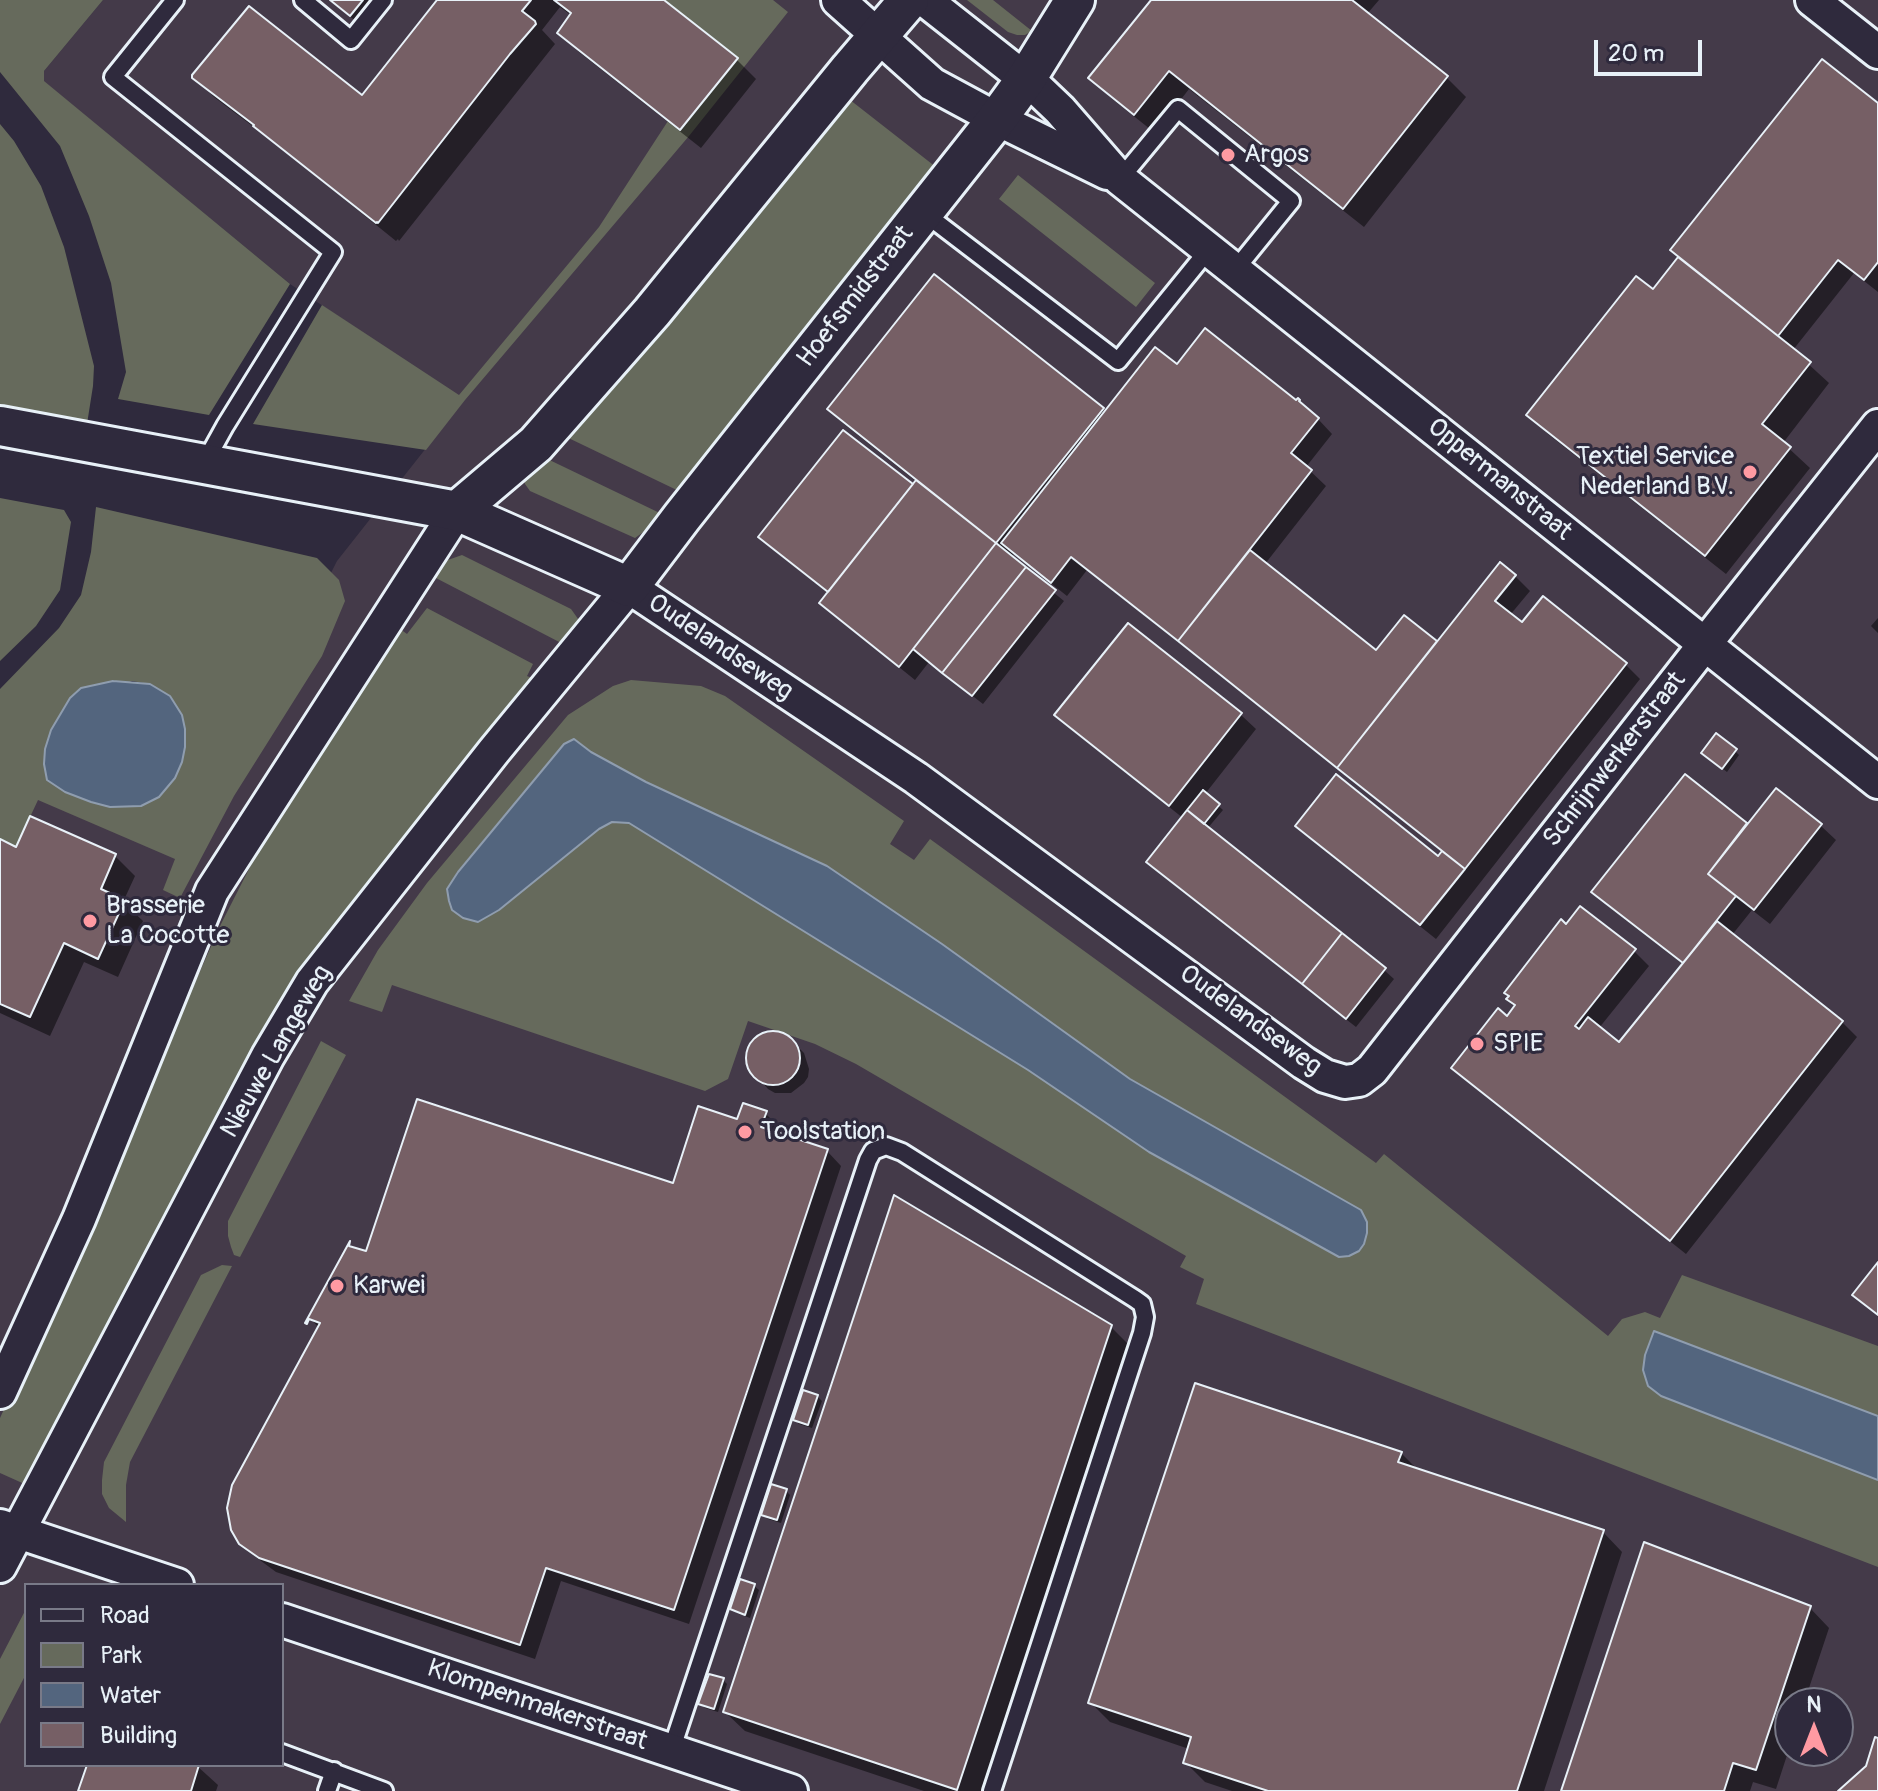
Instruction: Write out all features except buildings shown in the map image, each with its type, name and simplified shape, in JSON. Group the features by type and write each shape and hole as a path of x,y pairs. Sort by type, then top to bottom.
{"street":[{"name":"Oppermanstraat","path":"838,0 932,84 1120,179"},
{"path":"0,1392 79,1219 212,891 457,511 536,444 652,312 909,0"},
{"name":"Oppermanstraat","path":"925,0 1026,79 1060,110 1120,179 1878,782"},
{"name":"Hoefsmidstraat","path":"629,587 997,119 1075,0"},
{"path":"1812,0 1878,52"},
{"name":"Oudelandseweg","path":"0,426 457,511 629,587 916,778 1304,1063 1325,1076 1345,1082"},
{"name":"Schrijnwerkerstraat","path":"1345,1082 1359,1080 1372,1070 1878,426"},
{"name":"Nieuwe Langeweg","path":"0,1566 9,1529 268,1056 312,982 494,751 629,587"},
{"path":"9,1529 171,1583"},
{"name":"Klompenmakerstraat","path":"284,1621 791,1791"}],"lane":[{"path":"175,0 113,77 333,252 204,464"},
{"path":"303,0 351,40 383,0"},
{"path":"1120,179 1178,109 1291,201 1235,270"},
{"path":"923,212 1118,361 1209,249"},
{"path":"671,1751 868,1160 873,1151 886,1146 902,1152 1135,1299 1142,1304 1145,1317 992,1791"},
{"path":"284,1754 384,1791"},
{"path":"327,1791 334,1771"}],"shaded area":[{"path":"103,0 1878,0 1878,1791 0,1791 0,789 17,777 191,850 337,561 464,400 290,284 43,81 44,71"}],"green space":[{"path":"0,0 103,0 44,71 44,81 290,284 209,415 118,399 126,372 111,283 89,216 60,146 0,72"},
{"path":"664,0 773,0 788,12 689,136 426,450 253,424 322,305 459,395 599,227 668,121 680,130 737,58"},
{"path":"967,0 993,0 1032,31 1025,35 1008,32"},
{"path":"845,96 941,171 683,493 558,433"},
{"path":"0,124 41,186 64,247 94,366 87,424 0,407"},
{"path":"1018,175 1155,283 1136,307 999,199"},
{"path":"537,454 666,516 635,538 530,491 522,475"},
{"path":"0,498 64,510 71,522 60,590 36,626 0,661"},
{"path":"96,507 317,558 339,580 345,601 322,656 234,796 180,898 163,890 175,859 38,800 16,847 0,839 0,689 59,628 81,595 91,552","holes":["132,681 149,684 170,696 185,747 182,762 159,797 141,806 110,807 47,780 45,748 64,709"]},
{"path":"462,555 571,609 581,623 565,645 434,577 445,561"},
{"path":"427,608 533,664 527,676 537,680 365,890 29,1486 0,1473 0,1418 221,924 275,818 396,626 407,634"},
{"path":"631,680 701,686 725,696 904,821 890,844 914,860 930,839 1376,1163 1384,1154 1608,1336 1622,1319 1645,1312 1660,1318 1682,1275 1878,1346 1878,1416 1654,1331 1645,1355 1661,1396 1878,1480 1878,1567 1196,1304 1204,1279 1180,1267 1186,1256 856,1064 815,1044 748,1021 728,1079 705,1091 392,985 382,1012 349,1001 378,950 427,883 568,715 613,686","holes":["574,739 591,752 646,782 827,866 1130,1079 1361,1210 1339,1257 1149,1152 1028,1070 629,823 612,822 599,829 499,910 478,922 463,918 452,910 448,889 457,872 564,744"]},
{"path":"321,1041 346,1055 240,1257 234,1255 228,1236 228,1221"},
{"path":"222,1265 232,1266 130,1462 126,1485 126,1522 109,1508 102,1494 104,1462 201,1275"},
{"path":"24,1613 24,1678 0,1724 0,1659"}],"water":[{"path":"113,681 150,684 170,696 182,715 185,747 175,778 159,797 141,806 110,807 91,802 65,792 47,780 45,749 51,730 70,698 81,688"},
{"path":"574,739 591,752 646,782 827,866 1130,1079 1361,1210 1367,1222 1364,1244 1359,1251 1339,1257 1149,1152 1028,1070 629,823 612,822 599,829 499,910 478,922 463,918 452,910 447,889 564,744"},
{"path":"1654,1331 1878,1416 1878,1480 1661,1396 1648,1386 1643,1370"}],"place":[{"name":"Argos","path":"1228,155"},
{"name":"Textiel Service Nederland B.V.","path":"1750,472"},
{"name":"Brasserie La Cocotte","path":"90,921"},
{"name":"SPIE","path":"1477,1044"},
{"name":"Toolstation","path":"745,1132"},
{"name":"Karwei","path":"337,1286"}]}
